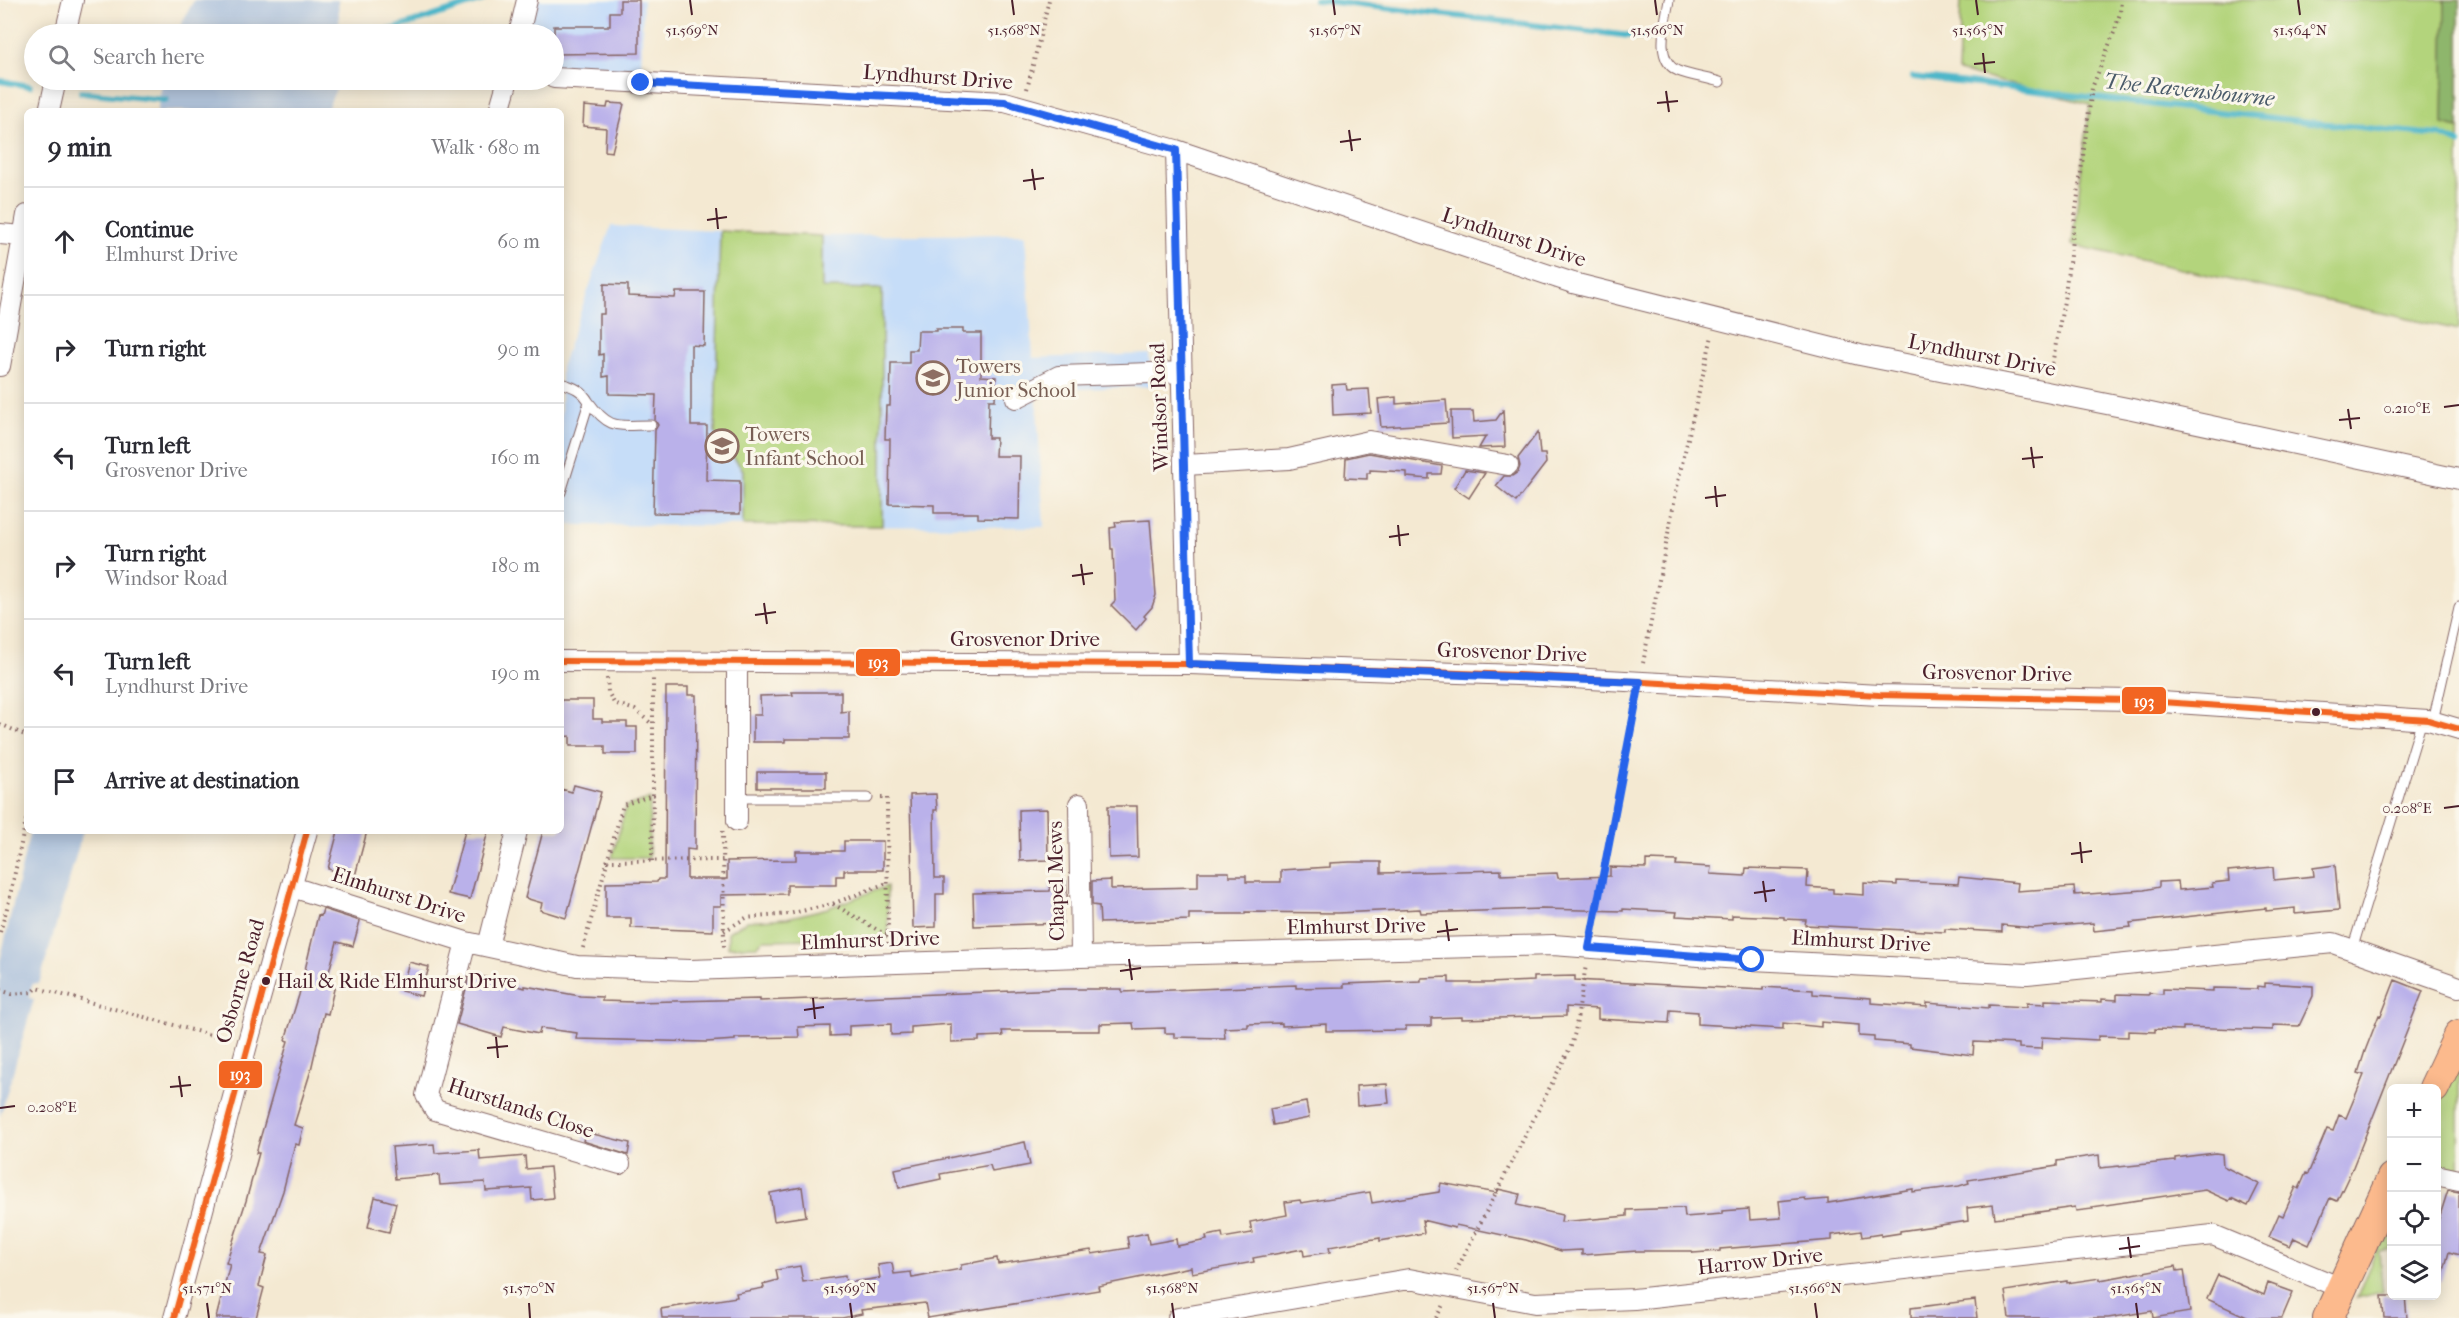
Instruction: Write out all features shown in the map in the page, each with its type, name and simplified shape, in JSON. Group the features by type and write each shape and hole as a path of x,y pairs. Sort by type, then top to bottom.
{"main road":[{"path":"2436,1084 2459,1035"},
{"path":"2328,1318 2387,1187"}],"street":[{"path":"67,24 73,0"},
{"path":"522,24 528,0"},
{"name":"Lyndhurst Drive","path":"564,79 993,102 1023,107 1176,150 1573,283 1860,355 2459,478"},
{"path":"50,108 54,90"},
{"path":"500,108 505,90"},
{"name":"Windsor Road","path":"1176,150 1189,664"},
{"path":"0,366 24,228"},
{"path":"0,234 22,236"},
{"path":"1016,398 1059,376 1182,372"},
{"path":"1185,465 1289,459 1369,441 1508,465"},
{"name":"Grosvenor Drive","path":"564,661 1189,664 1879,694 2132,700 2427,720 2459,729"},
{"path":"737,662 737,821"},
{"name":"Chapel Mews","path":"1079,804 1081,957"},
{"name":"Osborne Road","path":"174,1318 306,834"},
{"path":"488,946 516,834"},
{"name":"Elmhurst Drive","path":"292,887 466,942 578,966 724,969 1553,945 1752,960 2026,974 2333,943 2459,987"},
{"name":"Hurstlands Close","path":"466,942 426,1095 435,1110 620,1164"},
{"path":"2441,1176 2459,1180"},
{"name":"Harrow Drive","path":"1178,1318 1409,1279 1535,1303 1634,1299 2213,1235 2341,1288"}],"lane":[{"path":"1669,0 1663,44 1669,64 1677,70 1720,82"},
{"path":"564,384 584,394 604,421 612,425 651,425"},
{"path":"564,482 589,402"},
{"path":"2352,950 2427,720 2459,606"},
{"path":"737,798 868,798"}],"path":[{"path":"1023,107 1049,0"},
{"path":"2047,392 2064,302 2092,88 2115,30 2121,0"},
{"path":"1436,1318 1456,1271 1571,1046 1575,1032 1679,477 1717,319"},
{"path":"606,662 608,693 614,703 635,710 653,724"},
{"path":"652,861 653,662"},
{"path":"0,724 24,735"},
{"path":"578,966 623,805 653,795"},
{"path":"868,798 887,798 888,964"},
{"path":"724,969 723,822 737,821"},
{"path":"0,932 24,830"},
{"path":"607,861 723,860"},
{"path":"724,931 746,918 789,914 832,904 887,883"},
{"path":"832,904 888,936"},
{"path":"0,990 12,994 33,992 37,987 247,1045"}],"shaded area":[{"path":"194,0 338,0 339,24 181,24"},
{"path":"527,0 643,0 641,83 564,79 564,24 521,24"},
{"path":"161,90 335,90 327,108 158,108"},
{"name":"Towers Junior School","path":"611,226 822,236 1025,234 1033,358 1149,354 1151,386 1036,391 1044,527 564,525 564,359"},
{"path":"29,834 82,834 39,984 33,983 29,995 29,998 34,999 0,1117 0,961"}],"green space":[{"path":"1961,0 2445,0 2443,124 2459,128 2459,330 2072,245 2090,104 1958,71"},
{"path":"2445,0 2459,0 2459,128 2443,124"},
{"path":"720,231 822,236 822,288 882,289 882,526 743,525 743,470 715,433"},
{"path":"650,799 649,858 612,858 626,806"},
{"path":"887,886 888,938 763,940 757,946 728,947 728,932 747,921 787,918 828,908"},
{"path":"2459,1054 2459,1170 2441,1167 2441,1096"},
{"path":"2387,1222 2387,1251 2379,1252 2383,1292 2357,1298"}],"building":[{"path":"620,0 639,0 639,53 564,54 564,26 610,26 610,12 620,12"},
{"path":"608,103 624,104 612,152 605,151 606,128 583,126 584,106 607,108"},
{"path":"604,284 628,285 628,296 675,298 676,292 705,292 704,346 691,345 691,426 707,426 706,480 740,481 740,514 653,513 655,430 658,425 655,420 656,395 609,394 609,376 603,377 603,354 599,355 599,314 604,314"},
{"path":"936,329 963,329 963,333 981,333 981,376 996,377 995,400 989,400 988,438 996,438 995,456 1020,456 1019,519 978,518 978,513 934,513 934,505 889,504 890,439 885,439 886,406 890,406 891,363 909,363 909,350 917,350 918,331 936,331"},
{"path":"1346,384 1347,390 1369,389 1371,413 1333,415 1332,385"},
{"path":"1396,397 1396,404 1446,400 1448,423 1381,427 1378,399"},
{"path":"1503,410 1505,447 1479,448 1486,436 1452,438 1451,411 1473,411 1474,422 1496,420"},
{"path":"1538,432 1540,454 1545,454 1546,463 1516,502 1496,486 1504,476 1512,476 1518,472 1520,466 1518,458"},
{"path":"1369,453 1442,466 1441,474 1429,474 1429,479 1407,477 1407,472 1370,470 1370,473 1367,473 1367,479 1345,478 1346,458"},
{"path":"1465,470 1485,473 1469,498 1454,488"},
{"path":"1150,520 1156,595 1152,607 1144,616 1146,618 1136,630 1111,605 1115,601 1110,528 1116,527 1115,522"},
{"path":"666,687 688,687 688,695 696,695 695,850 687,849 687,879 727,879 727,861 796,860 796,851 844,851 844,841 883,841 883,870 844,870 844,876 836,876 836,885 787,885 787,894 721,895 721,906 713,906 713,931 631,928 631,918 606,918 606,883 657,882 658,879 665,879"},
{"path":"792,692 841,692 841,712 849,711 849,739 785,739 785,742 753,742 753,715 761,715 760,696 793,695"},
{"path":"564,700 593,700 593,719 602,719 602,722 627,722 627,727 637,727 637,754 605,754 605,746 570,746 570,736 564,737"},
{"path":"757,772 826,772 826,788 757,788"},
{"path":"574,785 601,792 566,918 540,910 542,903 525,898 542,834 564,834 564,790 572,792"},
{"path":"936,794 937,810 934,810 935,878 944,878 944,894 936,894 936,927 913,928 910,795"},
{"path":"1108,806 1137,806 1138,857 1109,858"},
{"path":"1047,809 1048,860 1020,861 1019,810"},
{"path":"337,834 366,834 355,876 328,869"},
{"path":"464,834 487,834 470,899 448,894"},
{"path":"1646,860 1677,861 1676,865 1711,867 1710,874 1745,876 1746,868 1808,870 1807,887 1833,889 1833,893 1864,895 1864,883 1897,885 1897,881 1958,884 1959,877 2018,883 2017,891 2074,887 2075,895 2144,890 2159,887 2159,882 2178,881 2179,890 2213,887 2212,883 2229,881 2228,871 2273,867 2274,880 2314,876 2313,868 2335,865 2339,910 2295,914 2295,908 2266,911 2266,908 2130,923 2131,927 2094,931 2093,923 2033,928 2002,925 2002,932 1945,929 1945,932 1805,925 1806,920 1784,919 1784,917 1732,915 1732,919 1676,916 1677,912 1623,909 1623,911 1541,909 1421,913 1420,909 1338,913 1245,912 1245,914 1189,914 1189,920 1100,923 1099,906 1092,905 1092,881 1111,880 1111,889 1198,887 1198,872 1229,872 1229,876 1246,876 1246,882 1281,882 1281,870 1330,867 1330,863 1381,862 1381,873 1501,870 1501,875 1557,873 1558,878 1610,876 1610,867 1646,868"},
{"path":"1066,881 1068,906 1063,907 1063,923 974,926 973,893 1050,891 1050,882"},
{"path":"323,909 360,921 353,946 337,942 326,983 335,985 328,1014 324,1013 311,1070 294,1125 303,1128 299,1145 295,1144 283,1191 261,1254 267,1255 259,1286 264,1288 256,1318 216,1318 230,1264 226,1263 259,1153 256,1153 288,1041 285,1040 299,995 318,915 321,916"},
{"path":"409,962 429,967 421,996 401,991"},
{"path":"470,973 525,988 525,986 580,996 602,997 602,1001 634,1002 760,999 760,1001 1062,989 1122,989 1122,992 1296,985 1296,988 1344,987 1344,984 1421,981 1421,978 1449,977 1449,983 1488,983 1534,981 1534,977 1575,976 1575,980 1763,990 1763,987 1813,990 1813,994 1871,998 1871,1003 1927,1007 1927,1003 1989,1008 1989,1005 2027,1007 2027,1003 2045,1004 2045,1000 2102,1002 2102,999 2117,1000 2117,994 2163,994 2163,989 2213,991 2213,988 2257,989 2257,986 2265,987 2265,983 2313,986 2313,996 2299,1026 2273,1025 2273,1030 2183,1027 2183,1030 2128,1031 2128,1037 2098,1036 2098,1040 2042,1037 2041,1049 2019,1048 2019,1044 1974,1042 1973,1055 1910,1047 1910,1044 1874,1041 1874,1037 1859,1036 1859,1025 1821,1022 1821,1027 1783,1023 1783,1029 1698,1024 1698,1012 1670,1010 1669,1023 1598,1019 1598,1009 1566,1007 1566,1016 1431,1018 1431,1026 1406,1026 1406,1030 1326,1031 1326,1024 1282,1026 1282,1023 1248,1024 1248,1027 1224,1028 1225,1038 1174,1037 1174,1033 1165,1033 1165,1028 1134,1029 1133,1023 1100,1024 1100,1031 1002,1031 1003,1036 979,1037 979,1041 951,1042 951,1024 911,1027 911,1034 891,1035 891,1024 849,1026 849,1035 830,1036 830,1026 798,1027 799,1037 735,1038 735,1040 706,1042 576,1039 577,1033 540,1028 539,1034 504,1027 501,1037 457,1024"},
{"path":"2395,980 2423,991 2353,1167 2337,1201 2330,1198 2309,1245 2294,1238 2290,1246 2269,1237 2279,1214 2283,1216 2296,1187 2299,1189 2306,1173 2308,1174 2327,1129 2333,1131 2339,1115 2346,1118 2364,1075 2358,1073 2365,1051"},
{"path":"1387,1084 1389,1103 1357,1106 1356,1086"},
{"path":"1306,1102 1309,1118 1273,1125 1270,1109"},
{"path":"585,1132 630,1143 628,1155 583,1141"},
{"path":"1025,1142 1030,1165 992,1172 990,1165 940,1174 941,1179 899,1188 895,1169"},
{"path":"434,1144 435,1153 479,1150 480,1160 525,1156 526,1169 550,1167 553,1198 532,1200 531,1188 486,1191 485,1182 440,1185 439,1175 395,1179 392,1147"},
{"path":"2222,1154 2223,1166 2259,1184 2248,1206 2231,1198 2229,1201 2205,1190 2092,1207 2093,1209 2076,1211 2075,1207 1995,1218 1993,1205 1967,1208 1968,1221 1881,1236 1881,1234 1862,1237 1861,1231 1832,1235 1832,1240 1720,1249 1720,1251 1693,1253 1692,1251 1637,1251 1582,1255 1582,1250 1561,1251 1526,1240 1422,1220 1424,1233 1329,1247 1330,1252 1304,1256 1303,1249 1253,1258 1254,1262 1192,1273 1191,1267 1098,1286 1099,1290 928,1318 925,1303 861,1310 862,1314 842,1318 662,1318 661,1309 737,1297 736,1293 764,1288 763,1284 778,1280 776,1270 800,1266 803,1282 845,1276 846,1283 880,1278 878,1265 892,1263 894,1274 911,1272 912,1278 961,1269 961,1265 997,1258 998,1264 1091,1250 1092,1254 1129,1248 1127,1237 1147,1233 1149,1244 1176,1239 1177,1246 1207,1240 1206,1236 1222,1233 1223,1238 1252,1233 1250,1222 1287,1215 1285,1202 1300,1200 1301,1203 1370,1192 1372,1203 1439,1192 1441,1183 1497,1193 1498,1189 1520,1194 1517,1205 1562,1215 1561,1222 1627,1216 1627,1210 1684,1208 1685,1217 1749,1209 1750,1220 1781,1218 1779,1201 1805,1198 1806,1201 1828,1199 1828,1203 1913,1189 1913,1192 1959,1186 1969,1183 1968,1180 2057,1166 2057,1161 2099,1155 2100,1168 2175,1161 2175,1158"},
{"path":"802,1187 806,1216 774,1221 770,1193"},
{"path":"2448,1190 2459,1192 2459,1255 2449,1252 2441,1282 2441,1246 2441,1212"},
{"path":"375,1197 396,1203 389,1232 368,1227"},
{"path":"2176,1266 2177,1271 2184,1270 2190,1312 2153,1318 2152,1311 2108,1318 2009,1318 2005,1291 2067,1281 2067,1283 2100,1278 2100,1280"},
{"path":"2218,1275 2264,1295 2268,1283 2293,1292 2282,1318 2249,1318 2207,1299"},
{"path":"2382,1296 2387,1296 2387,1300 2405,1300 2407,1318 2384,1318"},
{"path":"1975,1300 1977,1318 1911,1318 1911,1308"}],"waterway":[{"name":"The Ravensbourne","path":"409,24 483,0"},
{"name":"The Ravensbourne","path":"1315,0 1648,38"},
{"name":"The Ravensbourne","path":"1913,77 2440,135 2459,143"},
{"name":"The Ravensbourne","path":"0,81 24,85"},
{"name":"The Ravensbourne","path":"81,92 166,100"}],"transit line":[{"name":"193","path":"564,661 1189,664 1518,675 1879,695 2132,700 2428,720 2459,729"},
{"name":"193","path":"174,1318 306,834"}],"place":[{"name":"Towers Junior School","path":"933,378"},
{"name":"Towers Infant School","path":"722,446"},
{"name":"Hail & Ride Elmhurst Drive","path":"266,981"}],"route":[{"path":"641,83 1005,102 1176,150 1189,664 1518,675 1640,682 1589,948 1752,960"}]}
